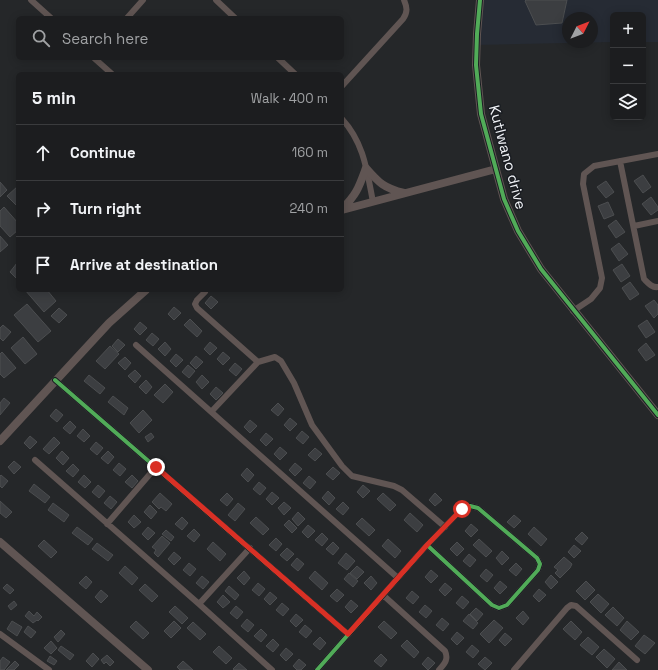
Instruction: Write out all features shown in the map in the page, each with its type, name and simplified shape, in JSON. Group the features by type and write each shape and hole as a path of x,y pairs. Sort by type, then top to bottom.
{"street":[{"path":"31,0 49,16"},
{"path":"129,16 143,0"},
{"path":"216,0 233,16"},
{"path":"344,84 403,19 407,8 404,0"},
{"name":"Kutlwano drive","path":"480,0 476,65 481,114 504,199 518,231 541,269 573,311 658,415"},
{"path":"96,60 110,72"},
{"path":"280,60 293,72"},
{"path":"344,121 356,138 364,157 373,202"},
{"path":"573,311 591,299 600,288 602,278 582,184 584,174 594,166 658,154"},
{"path":"620,161 644,279 648,284 658,287"},
{"path":"366,168 378,182 389,189 404,194"},
{"path":"344,208 358,191 366,168"},
{"path":"344,209 496,169"},
{"path":"634,226 658,221"},
{"path":"0,441 109,322 144,292"},
{"path":"206,292 197,300 195,304 197,308 258,362"},
{"path":"136,345 398,578"},
{"path":"212,411 258,362 275,357 281,361 294,383 312,424 342,466 352,476 394,486 402,490 445,527"},
{"path":"55,380 348,634"},
{"path":"35,460 272,670"},
{"path":"107,524 156,467"},
{"path":"317,670 427,545 462,509 470,506 478,508 537,558 540,564 538,570 507,605 499,608 492,605 427,545"},
{"path":"0,542 148,670"},
{"path":"199,604 250,548"},
{"path":"383,595 445,651 447,656 446,661 439,670"},
{"path":"514,670 567,608 572,605 576,606 637,660"},
{"path":"0,634 49,670"}],"shaded area":[{"path":"481,0 658,0 658,42 646,42 646,12 610,12 610,42 598,42 598,12 562,12 562,43 477,45"}],"building":[{"path":"567,0 564,12 562,12 562,23 536,25 525,1"},
{"path":"643,175 651,187 643,193 634,181"},
{"path":"606,181 614,192 606,198 597,187"},
{"path":"0,182 7,190 0,197"},
{"path":"16,188 16,205 7,196"},
{"path":"651,197 658,207 658,210 651,215 642,204"},
{"path":"608,202 614,215 604,219 598,206"},
{"path":"4,207 16,221 16,232 10,237 0,226 0,211"},
{"path":"616,220 625,232 616,238 608,226"},
{"path":"0,236 8,245 0,252"},
{"path":"619,243 628,254 619,261 611,249"},
{"path":"16,264 16,278 10,272"},
{"path":"622,264 630,276 621,282 613,270"},
{"path":"630,282 639,294 630,300 622,288"},
{"path":"27,292 49,292 56,301 44,312"},
{"path":"211,296 218,302 211,309 205,303"},
{"path":"654,300 658,305 658,314 654,318 645,306"},
{"path":"27,304 51,331 38,342 14,315"},
{"path":"174,307 181,313 174,320 168,314"},
{"path":"59,308 67,315 59,323 51,316"},
{"path":"190,319 202,331 197,337 184,325"},
{"path":"647,320 655,332 646,338 638,326"},
{"path":"140,322 147,328 140,335 134,329"},
{"path":"3,325 11,332 3,341 0,338 0,328"},
{"path":"152,333 159,339 153,346 146,340"},
{"path":"23,337 37,354 25,364 11,348"},
{"path":"118,339 125,345 118,352 112,346"},
{"path":"165,342 171,349 165,356 158,349"},
{"path":"210,342 217,348 210,355 204,349"},
{"path":"646,343 655,355 646,361 638,350"},
{"path":"110,346 119,354 105,369 96,361"},
{"path":"2,352 16,368 4,378 0,374 0,354"},
{"path":"223,352 230,358 223,365 217,359"},
{"path":"176,354 183,360 176,367 170,361"},
{"path":"196,356 203,362 196,369 190,363"},
{"path":"125,357 131,363 125,370 118,363"},
{"path":"235,363 242,369 236,376 229,370"},
{"path":"188,365 195,371 189,378 182,372"},
{"path":"135,370 141,376 135,383 128,376"},
{"path":"89,375 105,388 100,394 84,381"},
{"path":"202,375 209,382 202,389 196,382"},
{"path":"146,380 152,387 146,394 139,387"},
{"path":"165,384 173,392 163,403 154,395"},
{"path":"216,387 223,393 216,400 210,394"},
{"path":"113,396 128,408 124,415 108,402"},
{"path":"4,398 10,403 0,415 0,403"},
{"path":"278,403 284,409 278,416 271,410"},
{"path":"56,409 63,415 57,422 50,416"},
{"path":"143,410 152,420 139,433 130,423"},
{"path":"290,418 297,424 290,431 284,425"},
{"path":"250,420 257,426 250,433 244,427"},
{"path":"70,421 76,427 70,434 63,428"},
{"path":"83,429 90,436 84,442 77,436"},
{"path":"302,431 309,437 303,444 296,438"},
{"path":"151,433 154,437 148,442 145,437"},
{"path":"266,433 273,439 266,446 260,440"},
{"path":"30,436 37,442 30,449 24,443"},
{"path":"54,437 60,443 49,454 43,449"},
{"path":"96,442 103,448 97,455 90,449"},
{"path":"280,447 287,453 280,460 274,454"},
{"path":"315,448 322,454 315,461 308,455"},
{"path":"62,451 69,458 63,465 56,458"},
{"path":"108,451 114,457 108,464 101,458"},
{"path":"14,461 21,467 14,474 8,467"},
{"path":"119,463 126,469 120,476 113,470"},
{"path":"295,463 302,469 295,476 289,470"},
{"path":"73,464 79,470 73,477 66,471"},
{"path":"333,467 340,473 333,480 326,474"},
{"path":"247,468 254,475 248,482 241,475"},
{"path":"1,475 8,481 2,488 0,486"},
{"path":"84,475 91,482 85,488 78,482"},
{"path":"132,475 138,481 132,488 125,482"},
{"path":"309,476 316,482 310,489 303,483"},
{"path":"259,482 266,488 260,495 253,489"},
{"path":"34,484 50,497 45,503 29,491"},
{"path":"98,485 105,491 99,498 92,492"},
{"path":"363,485 370,491 363,498 357,492"},
{"path":"328,491 335,498 329,505 322,498"},
{"path":"272,492 279,498 272,505 266,499"},
{"path":"160,493 172,504 166,511 161,507 159,509 152,502"},
{"path":"227,493 233,499 227,506 220,500"},
{"path":"383,493 396,505 390,511 377,499"},
{"path":"435,493 442,500 435,506 429,500"},
{"path":"110,496 117,502 111,509 104,503"},
{"path":"0,501 12,512 6,518 0,513"},
{"path":"284,502 291,508 284,515 278,508"},
{"path":"343,502 349,508 343,515 336,509"},
{"path":"53,503 69,515 64,522 48,510"},
{"path":"238,503 245,509 235,521 228,515"},
{"path":"150,505 157,512 151,519 144,512"},
{"path":"298,512 305,519 298,526 292,519"},
{"path":"410,513 423,525 417,532 404,520"},
{"path":"134,515 141,522 134,528 128,522"},
{"path":"514,515 521,521 514,528 507,522"},
{"path":"182,517 188,523 182,530 175,524"},
{"path":"256,517 269,529 263,535 250,523"},
{"path":"362,518 375,530 369,536 356,524"},
{"path":"289,520 297,528 292,533 284,525"},
{"path":"471,524 478,530 471,537 465,531"},
{"path":"308,525 315,531 308,538 302,532"},
{"path":"77,527 93,539 88,545 72,533"},
{"path":"148,527 155,533 148,540 142,534"},
{"path":"534,527 547,539 541,546 528,534"},
{"path":"194,529 200,535 194,542 187,536"},
{"path":"166,530 174,537 171,541 162,534"},
{"path":"582,532 588,538 582,545 575,539"},
{"path":"322,533 328,539 322,546 315,540"},
{"path":"162,536 170,543 158,557 154,553 156,550 152,547"},
{"path":"276,538 282,544 276,551 269,545"},
{"path":"388,539 401,551 395,558 382,546"},
{"path":"479,539 492,551 486,557 473,545"},
{"path":"44,540 57,552 51,558 38,546"},
{"path":"213,542 226,554 220,561 207,549"},
{"path":"333,542 339,548 333,555 326,549"},
{"path":"457,542 464,549 457,556 450,549"},
{"path":"97,543 113,555 108,561 92,549"},
{"path":"574,545 581,551 574,558 568,552"},
{"path":"287,548 294,554 287,561 280,555"},
{"path":"502,551 509,558 502,565 496,558"},
{"path":"174,552 181,558 174,565 168,559"},
{"path":"346,553 355,561 347,570 338,563"},
{"path":"469,554 476,560 470,567 463,561"},
{"path":"564,557 572,564 560,578 555,573 558,570 554,567"},
{"path":"297,558 304,564 298,571 291,565"},
{"path":"189,563 196,569 190,576 183,570"},
{"path":"516,563 522,569 516,576 509,570"},
{"path":"125,566 138,578 132,585 119,573"},
{"path":"357,566 364,572 357,579 350,573"},
{"path":"486,569 493,575 487,582 480,576"},
{"path":"431,570 438,576 431,583 425,577"},
{"path":"244,571 250,578 244,585 237,578"},
{"path":"315,571 328,583 322,590 309,578"},
{"path":"349,573 358,581 353,587 344,579"},
{"path":"551,575 558,582 551,589 545,582"},
{"path":"86,576 92,582 86,589 79,583"},
{"path":"202,576 209,582 203,589 196,583"},
{"path":"371,576 377,583 371,590 364,583"},
{"path":"500,581 507,587 500,594 494,588"},
{"path":"586,581 595,590 585,600 576,591"},
{"path":"258,583 265,589 259,596 252,590"},
{"path":"445,583 452,589 445,596 439,590"},
{"path":"7,584 14,590 10,594 3,588"},
{"path":"145,584 158,596 152,602 139,590"},
{"path":"229,586 239,595 235,600 225,591"},
{"path":"337,589 344,595 337,602 330,596"},
{"path":"539,589 546,595 539,602 533,596"},
{"path":"101,590 108,596 101,603 95,597"},
{"path":"412,591 419,597 413,604 406,598"},
{"path":"270,592 277,598 270,605 264,599"},
{"path":"598,594 609,604 601,613 590,602"},
{"path":"223,595 230,602 223,608 217,602"},
{"path":"462,596 469,602 463,609 456,603"},
{"path":"351,600 358,606 351,613 345,607"},
{"path":"14,601 17,605 11,610 8,606"},
{"path":"282,603 289,609 283,616 276,610"},
{"path":"425,605 432,611 426,618 419,612"},
{"path":"175,606 188,618 182,624 169,612"},
{"path":"236,606 243,612 237,619 230,613"},
{"path":"613,607 624,618 617,626 605,615"},
{"path":"476,608 483,614 477,621 470,614"},
{"path":"29,611 34,616 37,612 42,617 33,623 25,616"},
{"path":"523,611 529,618 523,625 516,618"},
{"path":"296,614 303,620 296,627 290,621"},
{"path":"469,614 478,623 473,629 463,621"},
{"path":"442,618 449,624 443,631 436,625"},
{"path":"247,619 254,625 248,632 241,626"},
{"path":"494,620 503,628 489,643 480,634"},
{"path":"12,621 22,627 17,636 7,629"},
{"path":"136,621 149,633 143,639 130,627"},
{"path":"174,621 181,628 171,638 164,631"},
{"path":"384,621 397,633 391,639 378,627"},
{"path":"571,621 582,632 575,640 563,629"},
{"path":"627,621 639,632 631,640 620,630"},
{"path":"193,622 206,634 200,640 187,628"},
{"path":"305,625 312,631 306,638 299,632"},
{"path":"28,626 36,632 31,638 24,632"},
{"path":"261,629 267,635 261,642 254,636"},
{"path":"61,630 65,634 58,642 54,637"},
{"path":"457,632 464,638 457,645 451,639"},
{"path":"505,633 512,639 505,646 499,640"},
{"path":"644,635 655,643 645,654 635,646"},
{"path":"320,637 326,643 320,650 313,644"},
{"path":"588,637 599,647 592,655 580,645"},
{"path":"273,639 279,645 273,652 266,646"},
{"path":"407,640 419,652 414,658 401,646"},
{"path":"51,641 57,648 51,654 44,648"},
{"path":"472,645 479,651 473,658 466,652"},
{"path":"61,646 74,655 70,660 58,650"},
{"path":"219,646 232,658 226,664 213,652"},
{"path":"286,648 293,654 286,661 280,655"},
{"path":"604,649 615,659 607,668 596,657"},
{"path":"93,653 99,659 92,667 86,661"},
{"path":"381,654 387,660 381,667 374,661"},
{"path":"107,655 114,662 110,666 106,662 104,664 101,660"},
{"path":"50,656 57,661 54,665 47,661"},
{"path":"3,657 10,662 4,670 0,670 0,661"},
{"path":"428,657 435,663 428,670 422,664"},
{"path":"485,657 492,663 485,670 478,664"},
{"path":"299,659 306,665 301,670 297,670 293,666"},
{"path":"15,661 19,665 14,670 6,670"},
{"path":"183,661 193,670 180,670 177,667"},
{"path":"619,662 627,670 612,670"},
{"path":"239,663 247,670 234,670 233,669"}],"cycle path":[{"path":"480,0 476,65 481,114 504,199 518,231 541,269 658,415"},
{"path":"55,380 348,634"},
{"path":"317,670 427,545 462,509 470,506 478,508 537,558 540,564 538,570 507,605 499,608 492,605 427,545"}],"route":[{"path":"156,467 348,634 427,545 462,509"}]}
